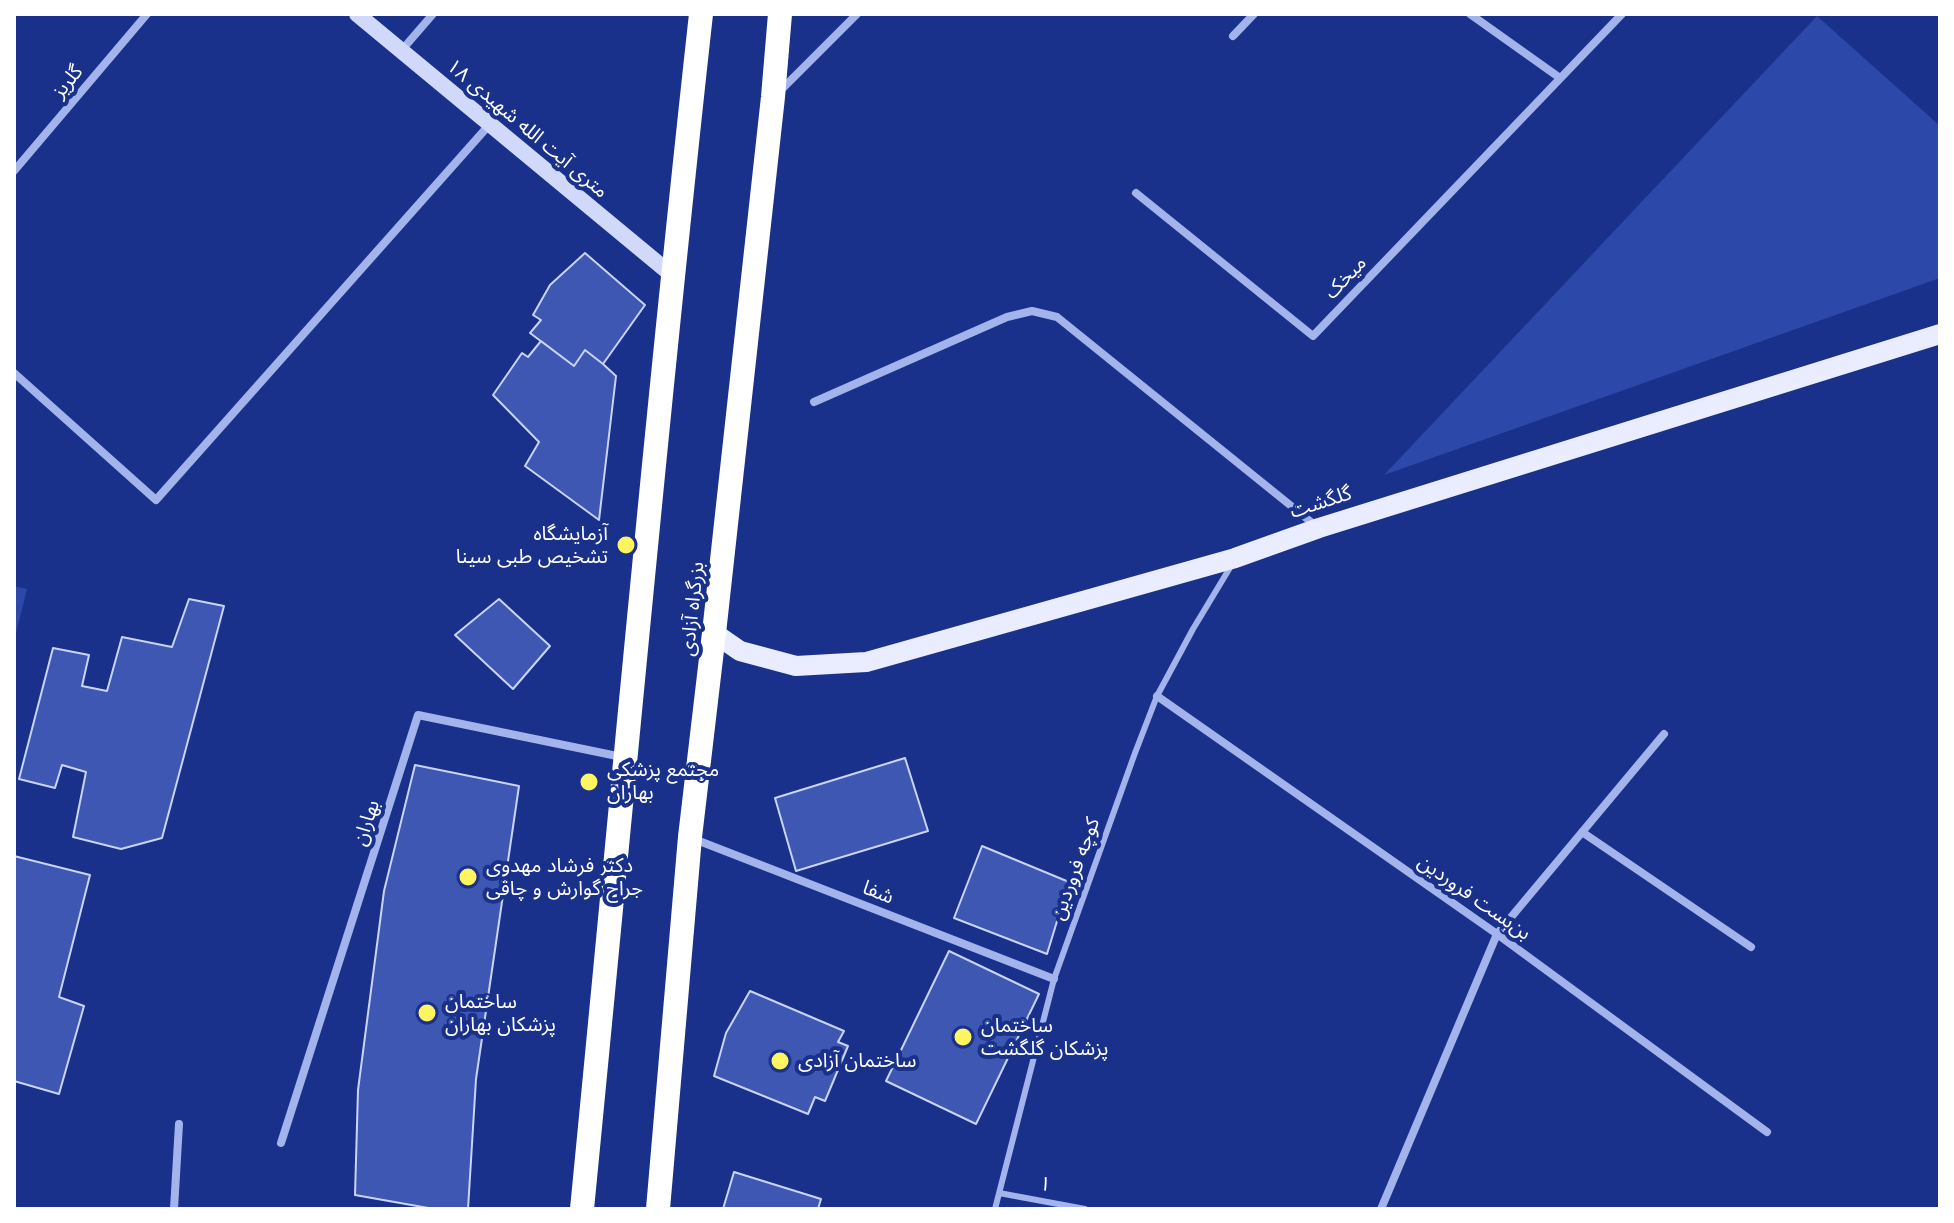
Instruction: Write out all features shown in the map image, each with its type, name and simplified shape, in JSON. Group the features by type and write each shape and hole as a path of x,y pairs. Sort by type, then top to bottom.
{"highway":[{"path":"582,1209 672,275 701,14"},
{"name":"بزرگراه آزادی","path":"658,1209 690,837 780,14"}],"main road":[{"name":"گلگشت","path":"714,633 740,651 796,666 866,662 1235,558 1319,528 1940,334"}],"street":[{"name":"گلریز","path":"14,171 147,14"},
{"name":"۱۸ متری آیت الله شهیدی","path":"357,14 672,275"},
{"path":"401,51 433,14"},
{"path":"773,97 857,14"},
{"path":"1233,36 1254,14"},
{"path":"1470,14 1560,78"},
{"name":"میخک","path":"1136,193 1313,336 1622,14"},
{"path":"14,373 156,500 490,124"},
{"path":"814,402 1007,317 1032,311 1057,317 1319,528"},
{"name":"بن‌بست فروردین","path":"1157,696 1497,934 1767,1132"},
{"name":"بهاران","path":"281,1143 418,715 627,758"},
{"path":"1381,1209 1497,934 1664,734"},
{"path":"1582,832 1751,947"},
{"name":"شفا","path":"690,837 1054,979"},
{"path":"174,1209 179,1124"}],"lane":[{"name":"کوچه فروردین","path":"995,1209 1054,979 1135,753 1157,696 1235,558"},
{"name":"۱","path":"999,1193 1085,1209"}],"shaded area":[{"path":"1817,16 1940,126 1940,278 1384,475"},
{"path":"14,586 27,589 14,641"}],"building":[{"path":"585,253 645,305 603,364 585,350 574,366 530,333 541,320 533,315 550,285"},
{"path":"541,341 574,366 585,350 616,376 599,520 525,466 539,442 493,395 522,353 528,357"},
{"path":"189,599 224,606 162,838 121,849 73,837 86,772 62,765 55,788 19,779 53,648 89,655 82,686 107,691 122,637 172,647"},
{"path":"499,599 550,646 513,689 455,635"},
{"path":"905,758 928,831 796,871 775,798"},
{"name":"ساختمان پزشکان بهاران","path":"415,765 519,786 476,1079 468,1209 434,1209 355,1195 358,1090 384,891"},
{"path":"982,846 1069,882 1047,954 954,918"},
{"path":"14,856 90,875 59,997 84,1006 59,1094 14,1081"},
{"name":"ساختمان پزشکان گلگشت","path":"949,951 1039,994 976,1124 886,1081"},
{"name":"ساختمان آزادی","path":"750,991 844,1031 838,1042 848,1046 825,1101 815,1097 808,1114 714,1076 726,1033"},
{"path":"734,1172 821,1199 818,1209 723,1209"}],"place":[{"name":"آزمایشگاه تشخیص طبی سینا","path":"626,545"},
{"name":"مجتمع پزشکی بهاران","path":"589,782"},
{"name":"دکتر فرشاد مهدوی جراح گوارش و چاقی","path":"468,877"},
{"name":"ساختمان پزشکان بهاران","path":"427,1013"},
{"name":"ساختمان پزشکان گلگشت","path":"963,1037"},
{"name":"ساختمان آزادی","path":"780,1061"}]}
